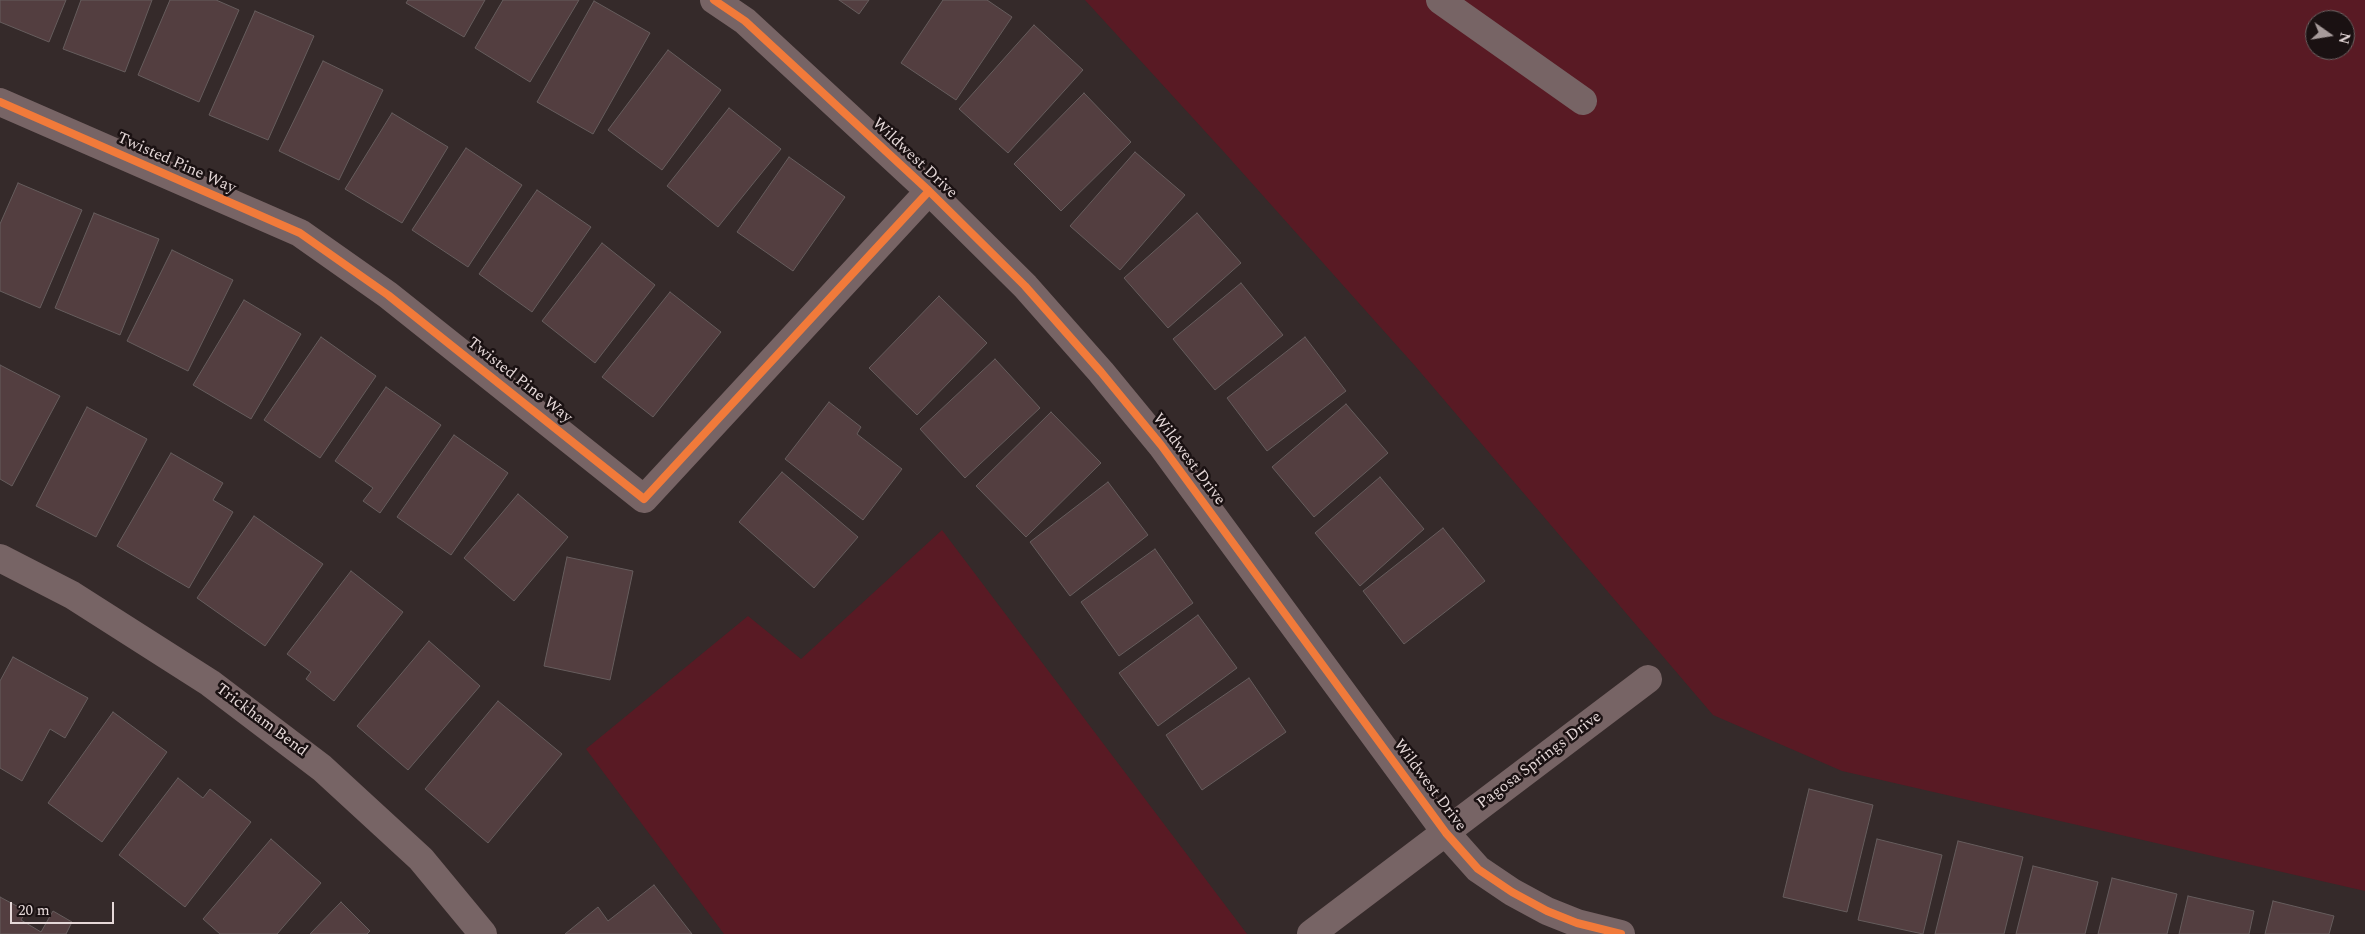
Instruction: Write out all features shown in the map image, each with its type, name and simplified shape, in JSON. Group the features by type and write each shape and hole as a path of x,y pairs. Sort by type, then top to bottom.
{"street":[{"name":"Wildwest Drive","path":"714,0 745,21 929,191 1026,286 1101,372 1161,445 1446,833 1478,869 1512,892 1547,910 1577,923 1621,934"},
{"path":"1440,0 1583,101"},
{"name":"Twisted Pine Way","path":"0,102 300,233 388,295 644,499 929,191"},
{"name":"Trickham Bend","path":"0,558 72,595 210,683 314,762 421,859 483,934"},
{"name":"Pagosa Springs Drive","path":"1311,934 1648,679"}],"shaded area":[{"path":"1085,0 2365,0 2365,891 1842,771 1713,715 1416,367"},
{"path":"942,530 1247,934 724,934 586,749 748,616 801,659"}],"building":[{"path":"0,0 66,0 49,42 0,22"},
{"path":"81,0 152,0 125,72 63,49"},
{"path":"170,0 216,0 239,10 199,102 138,75"},
{"path":"408,0 485,0 464,37 406,3"},
{"path":"503,0 579,0 530,82 475,48"},
{"path":"839,0 869,0 859,14"},
{"path":"943,0 987,0 1012,17 956,100 901,63"},
{"path":"594,1 650,33 593,134 537,102"},
{"path":"255,11 314,36 268,140 209,115"},
{"path":"1034,25 1083,70 1008,153 959,109"},
{"path":"668,50 721,90 662,170 608,130"},
{"path":"323,61 383,90 339,180 279,151"},
{"path":"1084,93 1131,142 1061,211 1014,164"},
{"path":"729,108 781,149 718,227 667,186"},
{"path":"392,113 448,147 402,223 345,189"},
{"path":"466,148 522,185 468,267 412,230"},
{"path":"1135,152 1185,195 1120,270 1070,226"},
{"path":"789,157 845,197 793,271 737,232"},
{"path":"18,183 82,210 40,308 0,291 0,224"},
{"path":"537,190 591,227 532,312 479,274"},
{"path":"94,213 159,239 120,335 55,308"},
{"path":"1197,213 1241,263 1168,328 1124,278"},
{"path":"602,243 655,285 595,363 542,321"},
{"path":"172,250 233,280 188,371 127,341"},
{"path":"1241,283 1283,335 1215,390 1173,339"},
{"path":"670,292 721,332 653,417 602,377"},
{"path":"939,296 987,343 917,415 869,368"},
{"path":"244,300 301,334 251,419 193,385"},
{"path":"321,337 376,376 320,458 264,420"},
{"path":"1305,337 1346,391 1267,451 1227,398"},
{"path":"995,359 1040,408 965,478 920,429"},
{"path":"0,365 60,396 12,486 0,479"},
{"path":"386,387 441,425 380,513 363,501 373,488 335,461"},
{"path":"829,402 861,427 857,434 902,469 863,520 785,459"},
{"path":"1346,404 1388,453 1314,517 1272,467"},
{"path":"87,407 147,439 96,537 36,506"},
{"path":"1051,412 1101,463 1026,537 976,486"},
{"path":"454,435 508,473 451,555 397,517"},
{"path":"171,453 223,483 213,500 233,512 189,588 117,546"},
{"path":"782,472 858,537 814,588 739,522"},
{"path":"1380,477 1424,529 1360,586 1315,533"},
{"path":"1108,482 1148,535 1070,596 1030,542"},
{"path":"518,494 568,537 514,601 464,558"},
{"path":"254,516 323,564 265,646 197,598"},
{"path":"1443,528 1485,581 1404,644 1363,591"},
{"path":"1155,549 1193,603 1119,656 1081,602"},
{"path":"567,557 633,571 610,680 544,666"},
{"path":"351,571 403,612 334,701 306,679 311,672 287,654"},
{"path":"1198,615 1237,668 1158,726 1119,673"},
{"path":"429,641 480,686 408,770 357,726"},
{"path":"13,657 88,698 65,738 50,729 22,781 0,768 0,681"},
{"path":"1249,678 1286,732 1202,790 1166,735"},
{"path":"498,701 562,754 488,843 425,789"},
{"path":"113,712 167,752 102,842 48,803"},
{"path":"178,778 203,798 210,789 251,822 185,907 119,855"},
{"path":"1809,789 1873,805 1847,912 1783,897"},
{"path":"271,839 321,883 277,934 220,934 203,919"},
{"path":"1877,839 1942,855 1923,934 1858,920"},
{"path":"1958,841 2023,857 2004,934 1935,934"},
{"path":"2033,866 2098,882 2085,934 2016,934"},
{"path":"2112,878 2177,894 2167,934 2098,934"},
{"path":"654,885 692,934 565,934 598,907 608,921"},
{"path":"2188,896 2254,911 2249,934 2179,934"},
{"path":"0,897 26,911 21,920 41,932 53,911 72,922 66,934 0,934"},
{"path":"2273,901 2334,916 2329,934 2265,934"},
{"path":"341,902 370,931 367,934 310,934"}],"cycle path":[{"path":"714,0 745,21 929,191 1025,286 1101,372 1161,445 1446,833 1478,869 1512,892 1547,911 1577,923 1621,934"},
{"path":"0,102 300,233 388,295 644,499 929,191"}]}
